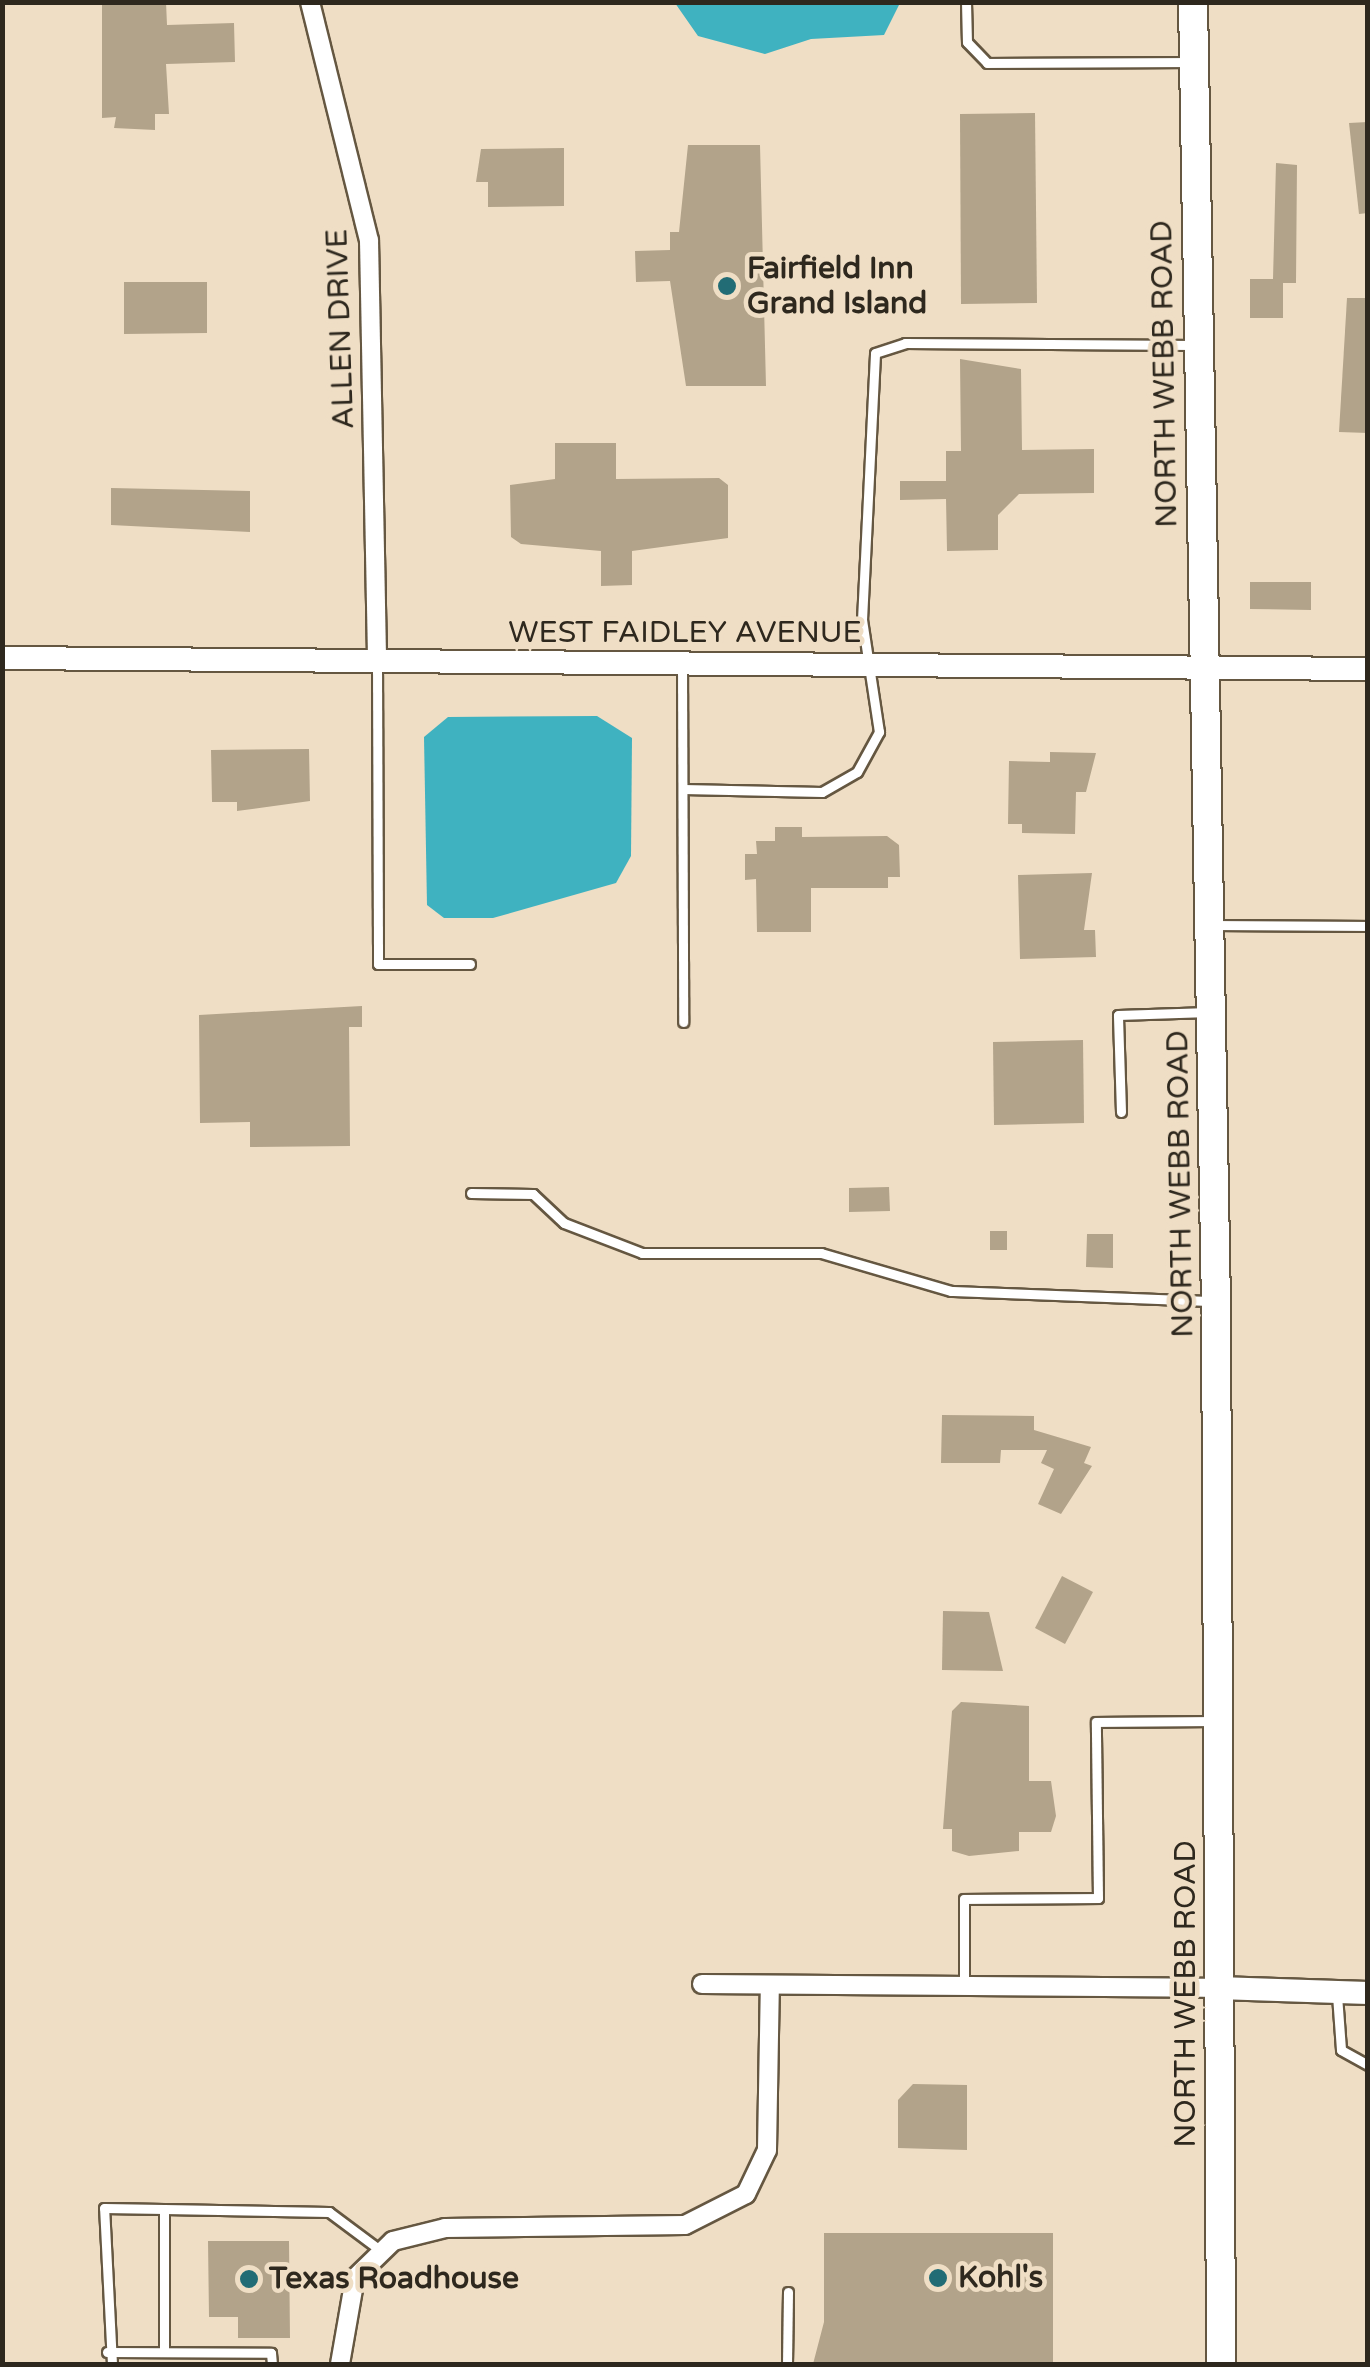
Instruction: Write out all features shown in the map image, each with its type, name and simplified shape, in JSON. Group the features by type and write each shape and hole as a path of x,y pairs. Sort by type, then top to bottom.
{"main road":[{"name":"NORTH WEBB ROAD","path":"1192,2 1195,345 1216,1301 1220,2364"}],"street":[{"name":"ALLEN DRIVE","path":"310,2 369,240 377,661"},
{"name":"WEST FAIDLEY AVENUE","path":"2,658 1368,670"},
{"path":"702,1984 1368,1993"},
{"path":"340,2364 345,2304 380,2250 445,2228 685,2225 730,2207 759,2175 767,2150 770,1985"}],"lane":[{"path":"966,2 967,42 987,63 1193,62"},
{"path":"682,789 822,792 857,772 879,732 866,664 874,354 905,344 1195,345"},
{"path":"377,661 378,964 470,964"},
{"path":"682,663 683,1022"},
{"path":"1210,925 1368,926"},
{"path":"1121,1112 1118,1015 1212,1012"},
{"path":"471,1193 532,1194 564,1223 642,1253 821,1253 951,1292 1216,1301"},
{"path":"964,1986 964,1899 1098,1898 1096,1722 1217,1720"},
{"path":"1337,1992 1341,2050 1368,2065"},
{"path":"112,2364 107,2352 104,2208 329,2212 380,2250"},
{"path":"164,2210 164,2351"},
{"path":"787,2364 788,2292"},
{"path":"107,2352 271,2353 272,2364"}],"water":[{"path":"675,3 900,3 884,35 811,39 765,54 698,36"},
{"path":"597,716 632,738 631,856 616,883 493,918 444,918 427,905 424,737 448,717"}],"building":[{"path":"102,2 166,2 167,25 234,23 235,62 166,64 169,114 155,114 155,130 114,128 116,117 102,118"},
{"path":"1035,113 1037,303 961,304 960,114"},
{"path":"1368,122 1368,213 1359,214 1349,123"},
{"path":"688,145 760,145 766,386 686,386 670,281 636,282 635,251 670,250 670,232 679,232"},
{"path":"564,148 564,206 488,207 488,182 476,182 481,149"},
{"path":"1276,163 1297,165 1296,283 1283,283 1283,318 1250,318 1250,279 1273,279"},
{"path":"124,282 207,282 207,333 124,334"},
{"path":"1347,298 1368,298 1368,433 1339,432"},
{"path":"960,359 1021,369 1022,450 1094,449 1094,493 1019,494 998,515 998,550 947,551 946,499 900,500 900,481 946,481 946,451 961,451"},
{"path":"555,443 616,443 616,479 719,478 728,485 728,538 632,551 632,585 601,586 601,551 521,544 511,537 510,485 555,479"},
{"path":"111,488 250,491 250,532 111,525"},
{"path":"1250,582 1311,582 1311,610 1250,609"},
{"path":"309,749 310,801 237,811 237,802 212,802 211,750"},
{"path":"1050,752 1096,753 1086,792 1076,792 1075,834 1022,833 1022,824 1008,824 1009,761 1050,762"},
{"path":"775,827 802,827 802,837 887,836 899,845 900,877 888,877 888,888 811,888 811,932 757,932 756,879 745,880 745,854 757,854 756,841 775,841"},
{"path":"1092,873 1084,930 1095,930 1096,957 1020,959 1018,875"},
{"path":"362,1006 362,1027 349,1027 350,1146 250,1147 250,1122 200,1123 199,1015"},
{"path":"1083,1040 1084,1123 994,1125 993,1042"},
{"path":"889,1187 890,1211 849,1212 849,1188"},
{"path":"990,1231 1007,1231 1007,1250 990,1250"},
{"path":"1087,1234 1113,1234 1113,1268 1086,1267"},
{"path":"942,1415 1034,1416 1034,1430 1091,1447 1084,1463 1092,1466 1061,1514 1038,1504 1054,1469 1041,1463 1047,1450 1001,1450 1000,1463 941,1463"},
{"path":"1062,1576 1093,1592 1065,1644 1035,1628"},
{"path":"943,1611 989,1612 1003,1671 942,1670"},
{"path":"961,1702 1029,1706 1029,1781 1051,1781 1056,1816 1051,1832 1019,1832 1019,1851 969,1856 952,1851 952,1829 943,1829 952,1711"},
{"path":"913,2084 967,2085 967,2150 898,2148 898,2100"},
{"name":"Kohl's","path":"824,2233 1053,2233 1053,2364 813,2364 824,2322"},
{"name":"Texas Roadhouse","path":"208,2241 289,2241 290,2338 238,2338 238,2317 209,2317"}],"place":[{"name":"Fairfield Inn Grand Island","path":"727,286"},
{"name":"Kohl's","path":"938,2278"},
{"name":"Texas Roadhouse","path":"249,2279"}]}
